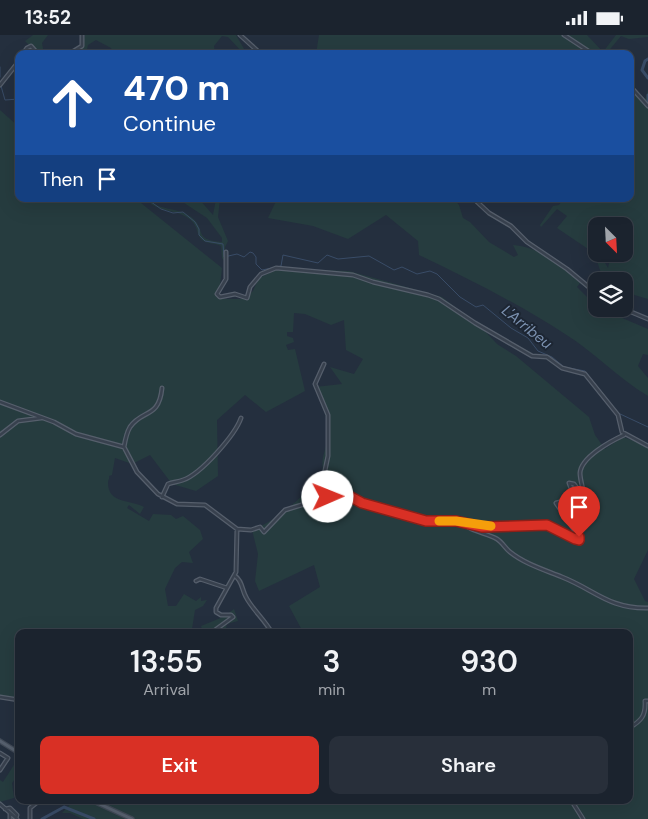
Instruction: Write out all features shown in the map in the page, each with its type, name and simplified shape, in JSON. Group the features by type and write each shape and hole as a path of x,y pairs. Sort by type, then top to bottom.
{"main road":[{"path":"0,741 15,750"},
{"path":"100,804 132,819"}],"street":[{"path":"75,50 82,45 82,35"},
{"path":"240,35 256,50"},
{"path":"564,35 587,50"},
{"path":"0,85 15,66"},
{"path":"634,90 648,106"},
{"path":"477,202 489,213 512,226 526,242 567,269 588,286"},
{"path":"226,255 226,279 218,294 220,297 235,293 247,298 250,287 261,273 276,268 353,275 439,299 475,323 532,356 547,357 562,368 585,374 615,412 620,429 624,435 648,446"},
{"path":"633,313 648,319"},
{"path":"324,364 315,384 328,415 328,456 324,480 328,497"},
{"path":"124,447 130,427 140,418 151,413 157,406 162,388"},
{"path":"0,402 76,434 124,447 138,472 162,497 178,504 205,505 237,529 260,527 264,533 285,510 328,497 355,497 362,503 426,521 456,521 482,527 547,525 579,540 579,537 556,503 560,502 582,522 588,522 590,518 576,501 569,483 574,484 584,497 580,475 581,468 600,449 624,435"},
{"path":"162,497 168,484 184,480 206,463 234,434 241,417"},
{"path":"0,435 18,421 40,418"},
{"path":"463,522 467,527 499,540 510,552 546,572 563,577 607,602 635,609 648,608"},
{"path":"216,629 233,617 231,615 221,615 216,610 235,576 237,529"},
{"path":"235,576 238,578 247,599 265,620 270,629"},
{"path":"196,581 200,579 227,589"},
{"path":"0,697 15,700"},
{"path":"633,726 640,722 645,713 645,701 648,701"},
{"path":"0,753 8,758 0,770"},
{"path":"0,804 17,819"},
{"path":"30,819 30,808 35,804"},
{"path":"574,804 583,819"},
{"path":"6,809 10,808 17,815 17,819"},
{"path":"10,813 10,819"}],"green space":[{"path":"33,35 48,35 42,43 43,50 28,50 29,45 25,41"},
{"path":"85,35 236,35 245,50 240,50 228,37 222,36 214,46 214,50 112,50 96,40 88,45 87,50 81,49"},
{"path":"319,35 587,35 601,50 317,50"},
{"path":"616,35 648,35 648,37 629,39 621,36 609,50 605,50"},
{"path":"634,87 645,99 648,90 648,299 633,295 633,272 601,272 598,263 605,263 608,268 609,263 633,262 633,217 588,217 588,249 557,228 567,216 557,209 541,227 540,225 553,206 559,205 561,202 634,202"},
{"path":"0,110 15,123 15,202 140,202 222,268 219,294 223,299 243,299 253,291 259,278 276,270 285,269 349,271 442,297 482,328 497,344 516,356 589,417 595,435 605,449 623,437 648,446 648,550 634,579 645,601 648,602 648,819 83,819 70,813 62,813 70,804 633,804 633,629 301,629 289,606 320,587 314,565 259,591 255,581 258,554 252,530 273,520 292,505 309,489 323,471 328,426 315,387 342,384 330,367 354,374 363,359 346,350 344,320 331,325 305,314 294,313 293,332 287,332 287,336 293,338 294,342 286,345 288,350 295,349 305,391 266,412 245,395 217,420 218,476 196,491 172,484 150,455 132,464 115,458 112,475 109,476 109,490 116,498 144,507 140,514 129,505 127,508 149,521 153,514 171,515 176,519 183,516 200,530 203,539 189,552 193,563 182,562 175,568 165,589 168,606 176,606 184,594 196,601 201,597 201,601 207,600 203,606 195,610 192,629 15,629 15,697 0,695"},
{"path":"151,202 155,205 188,215 198,224 206,239 222,242 222,238 207,218 183,202 202,202 213,215 215,202 220,202 218,217 228,241 225,247 225,262 222,258 221,246 202,240 192,221 184,215 155,207"},
{"path":"276,202 456,202 463,218 470,222 489,242 514,257 518,255 513,245 544,254 588,284 586,288 580,283 577,287 588,298 588,317 620,317 648,329 648,355 643,354 638,366 648,378 648,396 576,341 548,323 493,292 419,255 418,241 386,215 348,239 313,226 268,218"},
{"path":"234,609 238,621 227,624 226,629 202,629 201,626 223,617"},
{"path":"15,763 15,779 12,783 14,798 0,802 0,780 3,782"}],"waterway":[{"path":"648,59 645,61 642,70 648,78"},
{"name":"L'Arribeu","path":"0,67 0,77"},
{"name":"L'Arribeu","path":"1,86 5,100 15,99"},
{"path":"648,95 648,101"},
{"name":"L'Arribeu","path":"151,202 161,209 173,213 183,212 195,222 199,229 199,235 205,241 223,244 224,257 237,254 244,257 250,252 253,253 256,257 256,264 262,270 281,266 283,255 318,263 327,255 338,259 369,256 394,270 402,267 417,274 430,271 437,274 460,297 476,307 483,305 511,328 528,338 538,351 552,357 564,367 585,371 618,413 648,427"},
{"path":"42,819 64,807 94,819"}],"slow traffic":[{"path":"439,521 456,521 482,527 491,526"}],"route":[{"path":"328,497 355,497 362,503 376,505 426,521 456,521 482,527 536,523 565,532 575,539 579,540 579,537"}]}
